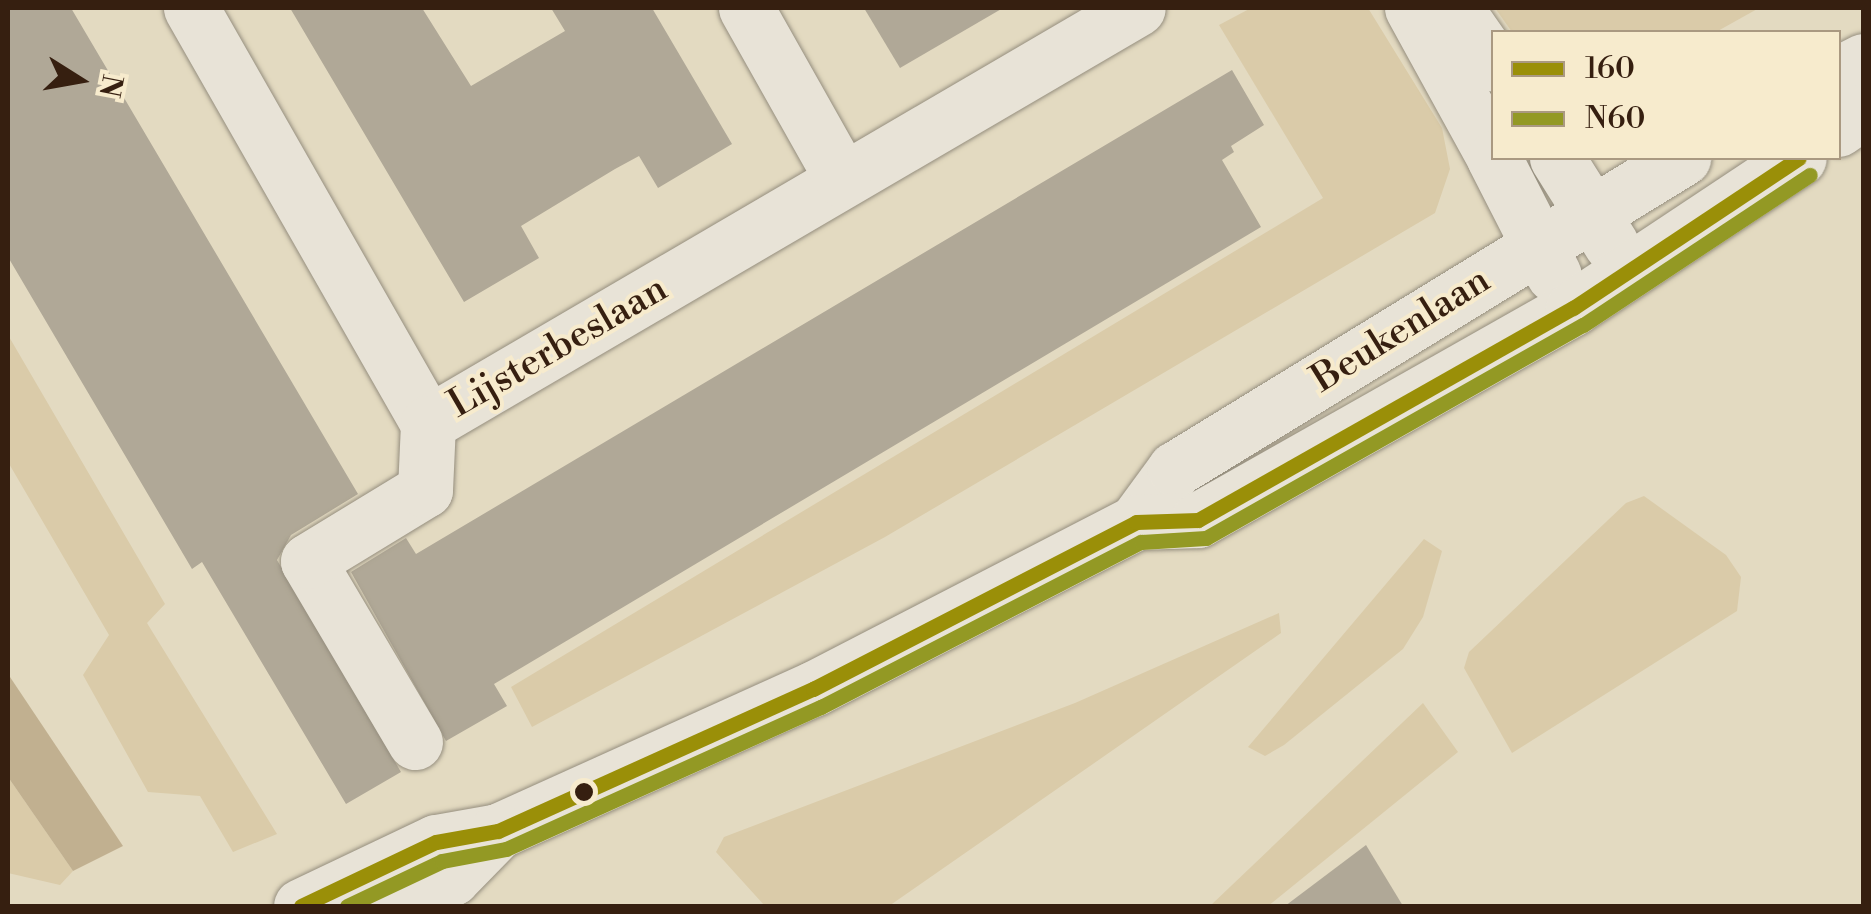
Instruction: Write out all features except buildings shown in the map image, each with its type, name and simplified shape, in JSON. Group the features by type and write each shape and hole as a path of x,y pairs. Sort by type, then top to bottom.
{"street":[{"name":"Lijsterbeslaan","path":"190,8 428,423 1138,8"},
{"path":"746,8 843,180"},
{"path":"1412,8 1491,152"},
{"path":"1455,8 1491,60"},
{"path":"1841,72 1864,60"},
{"path":"1841,127 1864,110"},
{"path":"1495,160 1536,246 1573,308"},
{"path":"1558,160 1628,274"},
{"name":"Beukenlaan","path":"1136,522 1175,469 1680,160"},
{"name":"Beukenlaan","path":"301,906 436,842 498,832 813,688 1136,522 1198,520 1573,308 1796,160"},
{"path":"414,742 308,561 425,490 428,423"},
{"name":"Beukenlaan","path":"398,906 452,878 498,832"}],"shaded area":[{"path":"1251,8 1368,8 1442,128 1450,169 1435,213 885,537 532,727 511,687 1323,198 1219,25"},
{"path":"1495,8 1759,8 1720,30 1511,30"},
{"path":"8,335 165,604 147,623 277,834 233,852 200,796 148,792 83,675 109,635 8,462"},
{"path":"1644,496 1726,555 1741,577 1737,611 1512,753 1464,668 1469,652 1626,503"},
{"path":"1424,539 1442,551 1423,617 1403,649 1284,745 1265,756 1248,747"},
{"path":"1279,613 1281,633 889,906 765,906 716,852 724,837 1075,703"},
{"path":"8,674 123,846 73,871 8,777"},
{"path":"1423,703 1458,752 1268,906 1210,906"},
{"path":"8,777 73,871 60,885 8,873"}],"transit line":[{"name":"160","path":"301,906 436,842 498,831 813,689 1136,522 1198,520 1573,308 1796,160"},
{"name":"N60","path":"347,906 442,861 506,849 821,707 1141,542 1206,538 1583,325 1810,175"}]}
